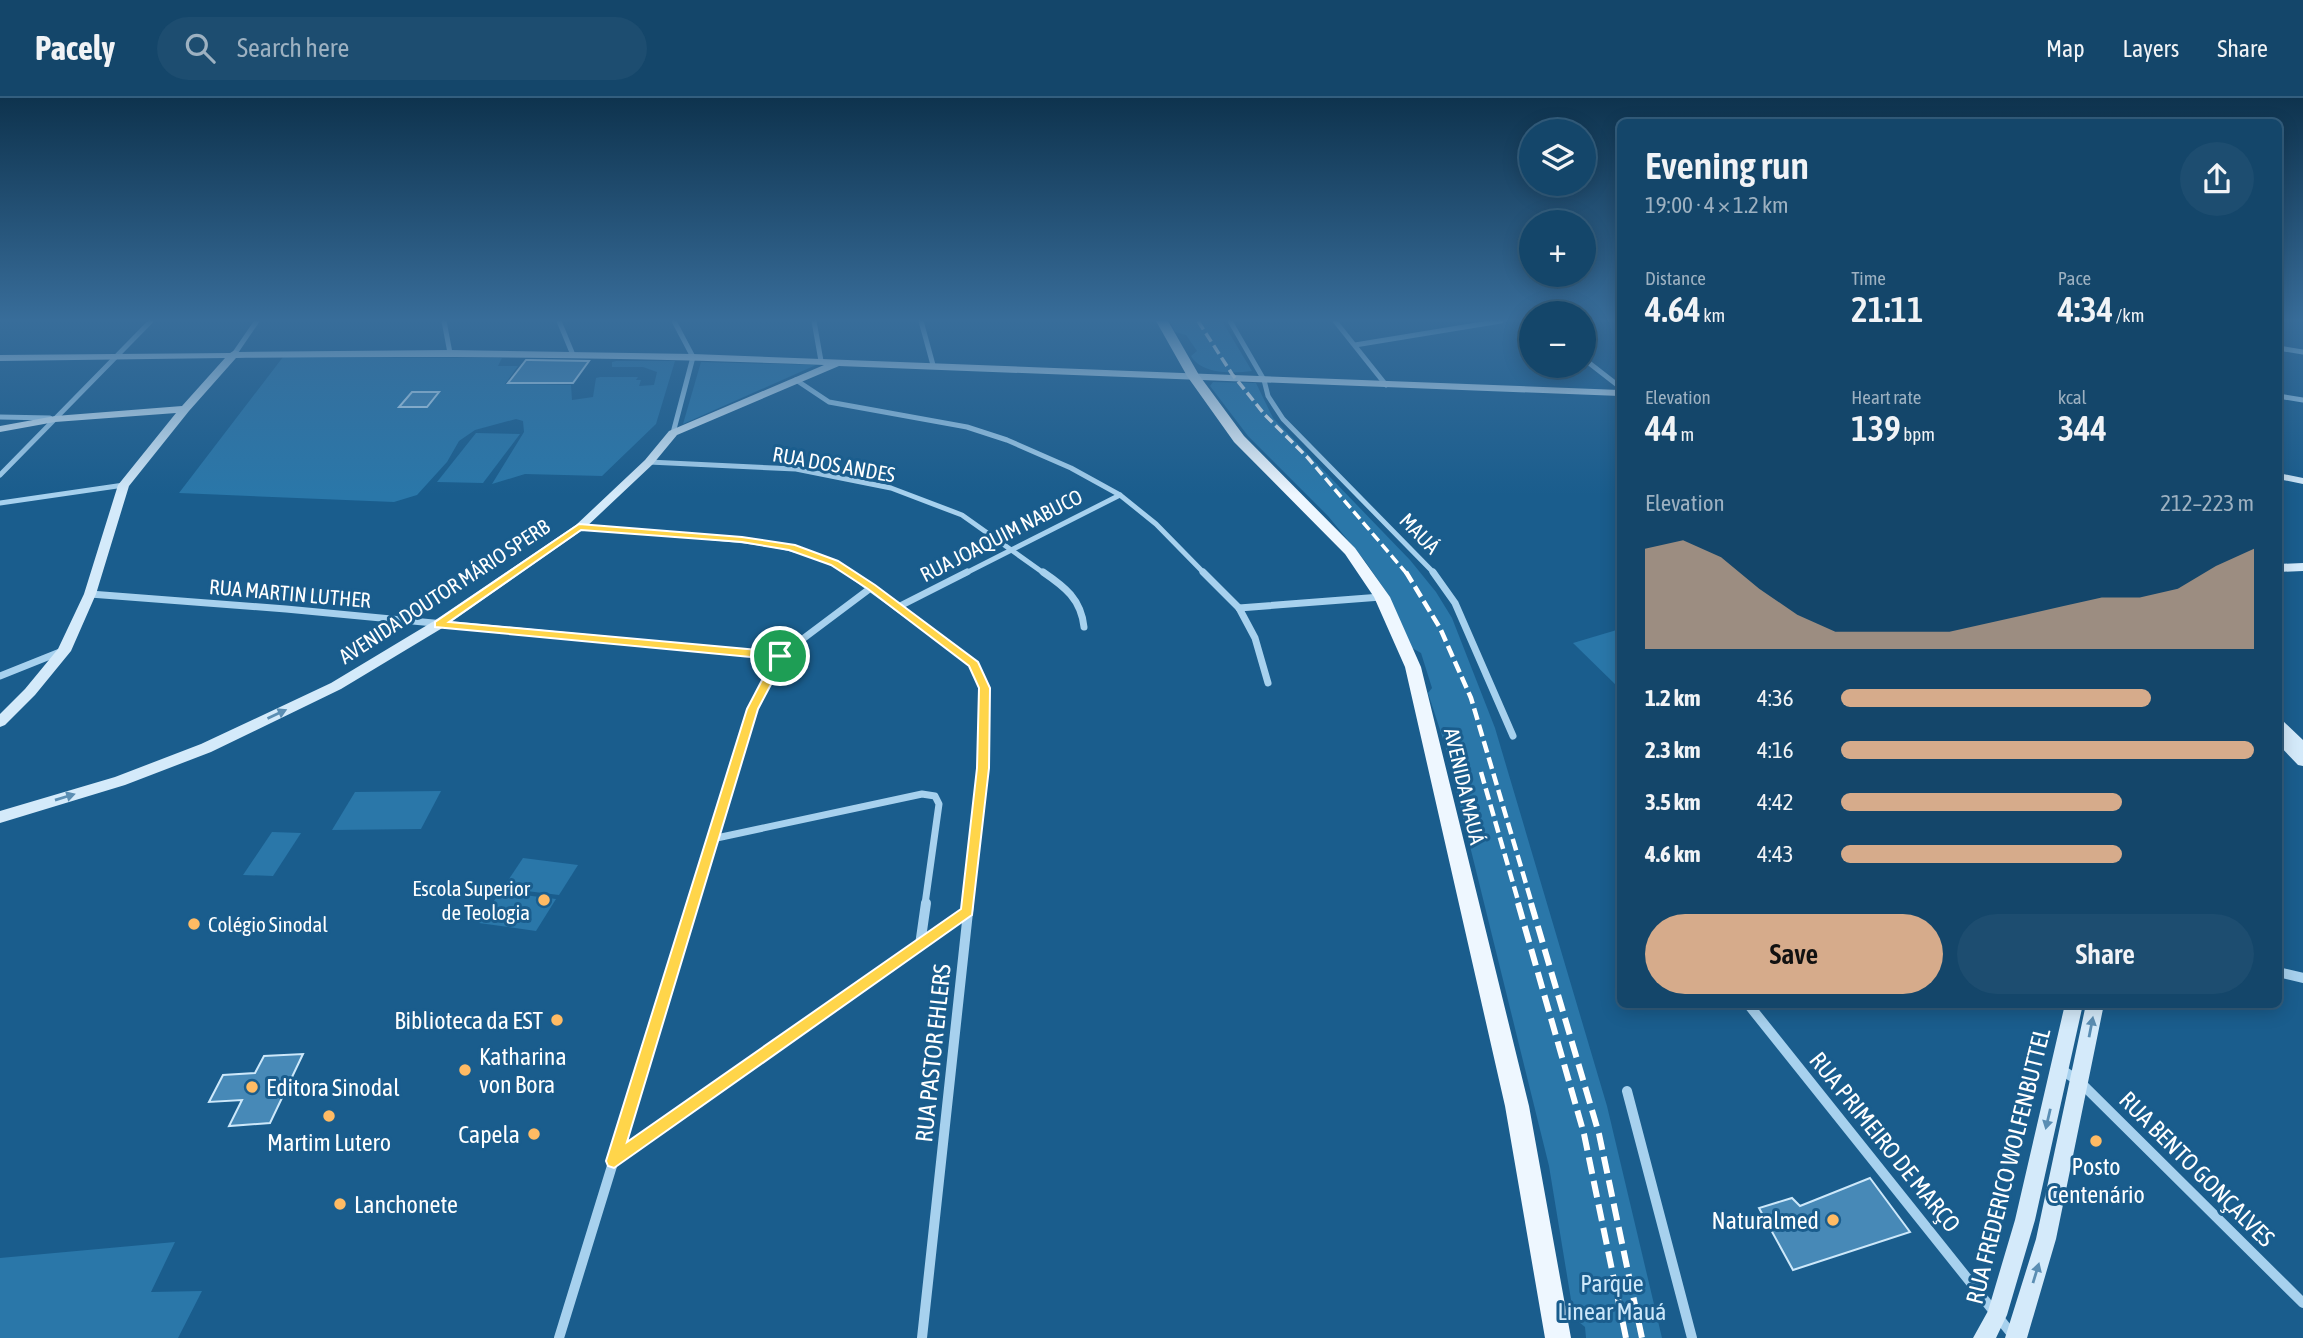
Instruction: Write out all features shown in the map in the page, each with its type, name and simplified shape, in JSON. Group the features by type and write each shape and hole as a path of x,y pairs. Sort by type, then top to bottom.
{"main road":[{"name":"AVENIDA MAUÁ","path":"1195,379 1239,439 1350,551 1382,597 1413,667 1517,1106 1558,1338"}],"street":[{"path":"0,475 94,379"},
{"path":"0,722 30,692 64,651 90,594 124,485 212,379"},
{"path":"673,433 687,379"},
{"path":"1244,379 1617,393"},
{"path":"1381,379 1386,385"},
{"path":"796,380 830,402 842,406 929,418 1007,440 1071,468 1120,495 1156,524 1239,608 1255,638 1268,683"},
{"name":"AVENIDA DOUTOR MÁRIO SPERB","path":"0,817 120,781 206,748 336,686 439,624 579,527 649,462 673,433 796,380"},
{"name":"MAUÁ","path":"1264,380 1268,396 1283,419 1440,579 1455,603 1513,736"},
{"path":"2282,397 2303,400"},
{"path":"0,429 55,419 185,409"},
{"path":"0,417 55,419"},
{"name":"RUA DOS ANDES","path":"649,462 796,469 891,488 962,515 1075,596 1082,605 1084,627"},
{"path":"2282,477 2303,481"},
{"path":"0,503 124,485"},
{"name":"RUA JOAQUIM NABUCO","path":"898,607 1120,495"},
{"path":"579,527 742,540 791,547 834,563 898,607"},
{"path":"2282,559 2303,558"},
{"path":"2282,568 2303,567"},
{"path":"559,1338 753,709 780,656 872,587"},
{"name":"RUA MARTIN LUTHER","path":"90,594 780,656"},
{"path":"1239,608 1382,597"},
{"name":"RUA PASTOR EHLERS","path":"898,607 974,664 984,688 983,768 922,1338"},
{"path":"0,676 64,651"},
{"path":"2282,727 2303,748"},
{"path":"2282,741 2303,761"},
{"path":"712,839 922,794 935,796 939,804 920,946"},
{"path":"614,1161 967,912"},
{"path":"2282,973 2303,978"},
{"name":"RUA PRIMEIRO DE MARÇO","path":"1751,1008 2015,1338"},
{"name":"RUA FREDERICO WOLFENBUTTEL","path":"1984,1338 1997,1315 2032,1187 2073,1008"},
{"path":"2015,1338 2046,1239 2094,1008"},
{"name":"RUA BENTO GONÇALVES","path":"2059,1069 2080,1082 2303,1303"},
{"path":"1627,1091 1692,1338"},
{"path":"2032,1187 2055,1198"}],"green space":[{"path":"266,379 509,379 505,384 571,385 572,400 593,397 596,379 637,379 641,380 639,386 654,385 655,379 670,379 656,424 602,476 525,474 492,484 524,432 523,421 516,419 475,430 459,441 447,462 417,495 394,502 179,493"},
{"path":"696,379 785,379 683,424"},
{"name":"Parque Linear Mauá","path":"1213,382 1256,383 1273,418 1410,560 1436,592 1452,618 1495,728 1607,1106 1662,1338 1586,1338 1585,1327 1574,1318 1549,1166 1445,745 1428,693 1432,688 1421,653 1412,648 1389,596 1365,561 1328,516 1248,436 1210,386"},
{"path":"476,433 520,434 483,483 437,482"},
{"path":"1617,630 1617,686 1573,643"},
{"path":"441,791 421,829 332,830 355,792"},
{"path":"272,832 301,833 273,876 243,875"},
{"path":"523,858 578,865 559,895 503,888"},
{"path":"500,892 556,899 536,931 479,923"},
{"path":"175,1242 151,1292 202,1291 178,1338 0,1338 0,1258"}],"building":[{"path":"511,379 576,379 573,383 508,383"},
{"path":"412,392 439,392 427,407 399,407"},
{"name":"Editora Sinodal","path":"303,1054 270,1123 229,1126 242,1100 209,1102 223,1075 255,1073 264,1056"},
{"name":"Naturalmed","path":"1870,1178 1910,1232 1793,1270 1759,1208 1792,1198 1800,1206"}],"railway":[{"path":"1236,379 1407,574"},
{"path":"1406,572 1440,628 1471,698 1532,904"},
{"path":"1481,772 1519,904"},
{"path":"1518,903 1584,1134 1626,1338"},
{"path":"1531,903 1599,1134 1642,1338"}],"place":[{"name":"Escola Superior de Teologia","path":"544,900"},
{"name":"Colégio Sinodal","path":"194,924"},
{"name":"Biblioteca da EST","path":"557,1020"},
{"name":"Katharina von Bora","path":"465,1070"},
{"name":"Editora Sinodal","path":"252,1087"},
{"name":"Martim Lutero","path":"329,1116"},
{"name":"Capela","path":"534,1134"},
{"name":"Posto Centenário","path":"2096,1141"},
{"name":"Lanchonete","path":"340,1204"},
{"name":"Naturalmed","path":"1833,1220"}],"route":[{"path":"579,527 742,540 791,547 834,563 872,587 974,664 984,688 983,768 967,912 614,1161 753,709 780,656 439,624 579,527"}]}
